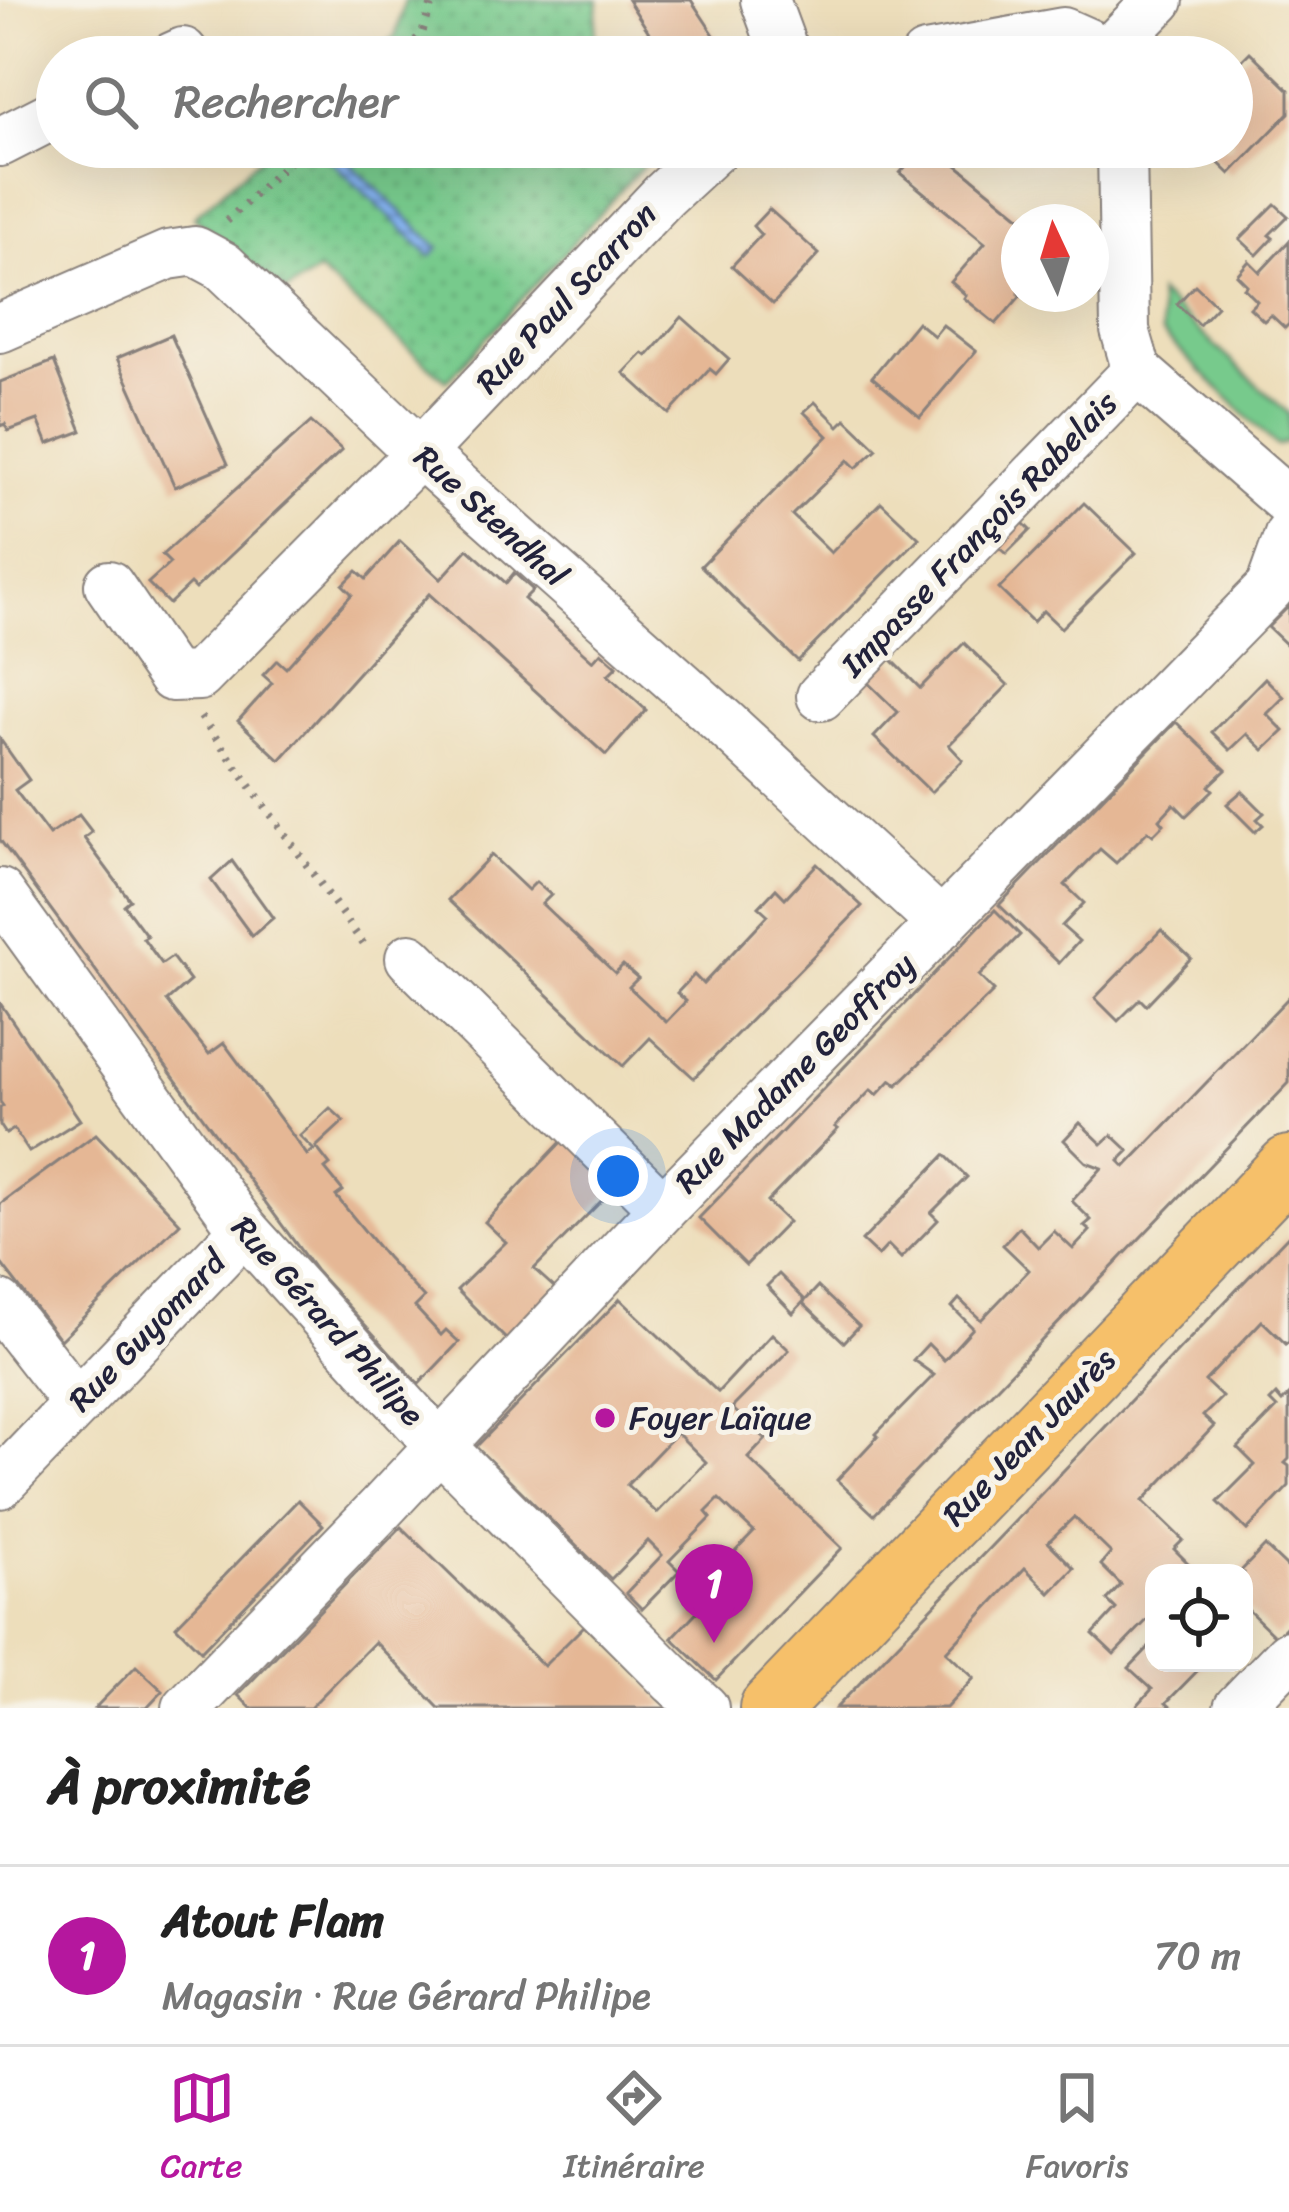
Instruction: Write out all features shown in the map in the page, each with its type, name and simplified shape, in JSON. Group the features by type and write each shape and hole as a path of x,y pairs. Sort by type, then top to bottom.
{"main road":[{"name":"Rue Jean Jaurès","path":"770,1708 1289,1166"}],"street":[{"path":"765,0 778,36"},
{"path":"1126,36 1159,0"},
{"path":"1041,36 1063,32 1071,36"},
{"path":"0,142 36,124"},
{"name":"Rue Paul Scarron","path":"172,677 200,676 693,168"},
{"path":"1122,168 1125,329 1137,371 1289,503"},
{"path":"0,328 168,255 195,251"},
{"name":"Rue Stendhal","path":"195,251 223,266 420,453 942,924"},
{"name":"Impasse François Rabelais","path":"821,696 1137,371"},
{"name":"Rue Madame Geoffroy","path":"187,1708 663,1208 1270,588 1289,535"},
{"path":"109,586 172,677"},
{"name":"Rue Gérard Philipe","path":"0,892 244,1230 439,1445 704,1708"},
{"path":"410,958 663,1208"},
{"name":"Rue Guyomard","path":"0,1484 244,1230"},
{"path":"0,1305 76,1404"},
{"path":"1238,1708 1289,1655"}],"path":[{"path":"420,36 433,0"},
{"path":"195,251 282,168"},
{"path":"172,677 383,973 410,958"}],"green space":[{"path":"405,0 598,0 595,36 396,35"},
{"path":"249,168 641,168 447,381 318,271 286,292 194,217"},
{"path":"1158,293 1289,414 1289,441 1277,446 1162,333"}],"water":[{"path":"339,168 355,168 439,248 431,256"}],"building":[{"path":"628,0 691,0 715,36 651,36"},
{"path":"1253,55 1289,90 1289,113 1253,150"},
{"path":"904,168 961,168 1005,204 1001,204 1001,312 1006,312 996,324 951,282 985,243 900,173"},
{"path":"1275,204 1288,216 1257,255 1240,239"},
{"path":"769,209 819,254 773,304 732,266 761,235 753,226"},
{"path":"1289,241 1289,324 1285,328 1271,315 1264,321 1250,308 1257,301 1237,275 1249,261 1260,272"},
{"path":"1195,285 1217,306 1199,325 1177,304"},
{"path":"682,317 729,359 716,374 710,369 669,414 624,373 643,353 647,356"},
{"path":"917,322 934,336 943,325 976,351 920,417 872,377"},
{"path":"171,335 228,464 175,487 117,358"},
{"path":"54,361 82,431 48,444 38,420 8,431 5,424 0,426 0,382"},
{"path":"815,402 839,426 846,419 877,449 856,468 848,460 792,515 831,553 881,502 919,538 798,661 701,566 828,436 804,412"},
{"path":"311,422 342,450 195,589 190,584 169,604 148,583 170,563 162,555"},
{"path":"1084,503 1136,553 1061,628 1043,611 1033,622 999,589"},
{"path":"1019,519 1030,530 1006,554 995,544"},
{"path":"400,541 441,579 468,549 506,583 514,573 533,590 524,599 593,661 601,652 617,666 608,675 646,710 606,755 429,594 280,760 238,721 272,683 263,675 277,660 286,668 352,594 343,585 357,571 366,579"},
{"path":"1289,606 1289,647 1268,627"},
{"path":"964,643 1008,685 949,745 963,760 931,792 874,737 898,712 865,680 888,656 920,688"},
{"path":"1265,678 1284,697 1267,714 1284,731 1264,750 1247,734 1230,750 1212,732"},
{"path":"1176,722 1226,770 1186,816 1174,804 1160,819 1164,824 1153,835 1148,831 1116,863 1100,849 1065,885 1084,903 1062,926 1079,941 1059,963 999,905"},
{"path":"0,739 29,780 15,790 49,835 79,815 92,832 84,838 130,900 124,905 147,936 143,938 162,964 172,957 190,981 167,1001 209,1054 224,1043 307,1155 314,1150 300,1136 330,1108 344,1121 316,1147 330,1165 325,1169 343,1191 336,1196 424,1298 415,1307 441,1335 446,1330 459,1342 419,1384 315,1270 0,840"},
{"path":"1242,791 1264,813 1257,819 1263,825 1255,832 1227,804"},
{"path":"491,855 528,890 536,882 551,895 542,904 615,973 623,965 638,978 629,987 666,1022 686,1001 677,993 694,975 703,984 768,915 759,907 776,889 785,898 817,864 862,906 694,1078 650,1038 623,1066 448,900"},
{"path":"232,861 273,918 252,936 211,880"},
{"path":"995,910 1020,935 979,976 994,991 897,1085 891,1080 877,1095 871,1090 767,1202 788,1222 746,1265 699,1218"},
{"path":"1161,930 1191,958 1146,1005 1140,999 1118,1021 1095,998"},
{"path":"1289,997 1289,1083 874,1515 837,1480 934,1375 913,1360 928,1344 944,1360 973,1328 952,1307 959,1299 981,1320 1029,1270 1003,1245 1019,1227 1038,1247 1054,1231 1073,1249 1090,1231 1084,1226 1091,1220 1072,1201 1102,1168 1086,1162 1064,1140 1080,1123 1102,1144 1112,1135 1129,1151 1119,1161 1125,1167"},
{"path":"0,1003 80,1120 29,1152 14,1129 6,1134 0,1125"},
{"path":"96,1134 180,1223 60,1340 0,1262 0,1204"},
{"path":"567,1136 617,1185 534,1269 556,1289 507,1340 457,1290 506,1242 485,1222"},
{"path":"945,1155 967,1177 931,1213 938,1220 901,1258 888,1245 878,1256 862,1241"},
{"path":"1289,1235 1289,1342 1262,1321 1205,1381 1222,1397 1203,1416 1214,1426 1143,1501 1183,1540 1174,1549 1189,1564 1145,1564 1145,1622 1114,1654 1093,1634 1116,1609 1107,1600 1121,1585 1101,1565 1111,1553 1074,1517 1048,1542 1074,1568 1050,1593 1025,1568 946,1652 974,1678 946,1708 836,1708"},
{"path":"779,1274 805,1300 793,1313 767,1286"},
{"path":"818,1287 859,1326 844,1342 803,1303"},
{"path":"620,1299 718,1392 772,1334 789,1350 732,1408 766,1439 748,1458 842,1548 716,1680 672,1638 709,1599 698,1590 754,1532 719,1499 706,1512 711,1518 669,1561 679,1571 642,1609 626,1593 662,1555 648,1541 611,1579 476,1447","holes":["677,1433 706,1462 657,1513 627,1485"]},
{"path":"1276,1395 1282,1402 1289,1395 1289,1459 1285,1463 1289,1486 1247,1530 1218,1502 1255,1465 1238,1448 1277,1408 1270,1401"},
{"path":"298,1500 323,1525 201,1651 176,1626"},
{"path":"401,1527 544,1666 584,1626 668,1708 439,1708 375,1642 310,1708 251,1708 238,1695"},
{"path":"1265,1546 1289,1569 1289,1624 1276,1637 1253,1615 1253,1564 1248,1564"},
{"path":"1145,1651 1145,1672 1196,1672 1166,1703 1172,1708 1135,1708 1152,1689 1129,1668"},
{"path":"136,1666 163,1691 147,1708 95,1708"}],"place":[{"name":"Foyer Laïque","path":"605,1418"},
{"name":"Atout Flam","path":"714,1643"}]}
